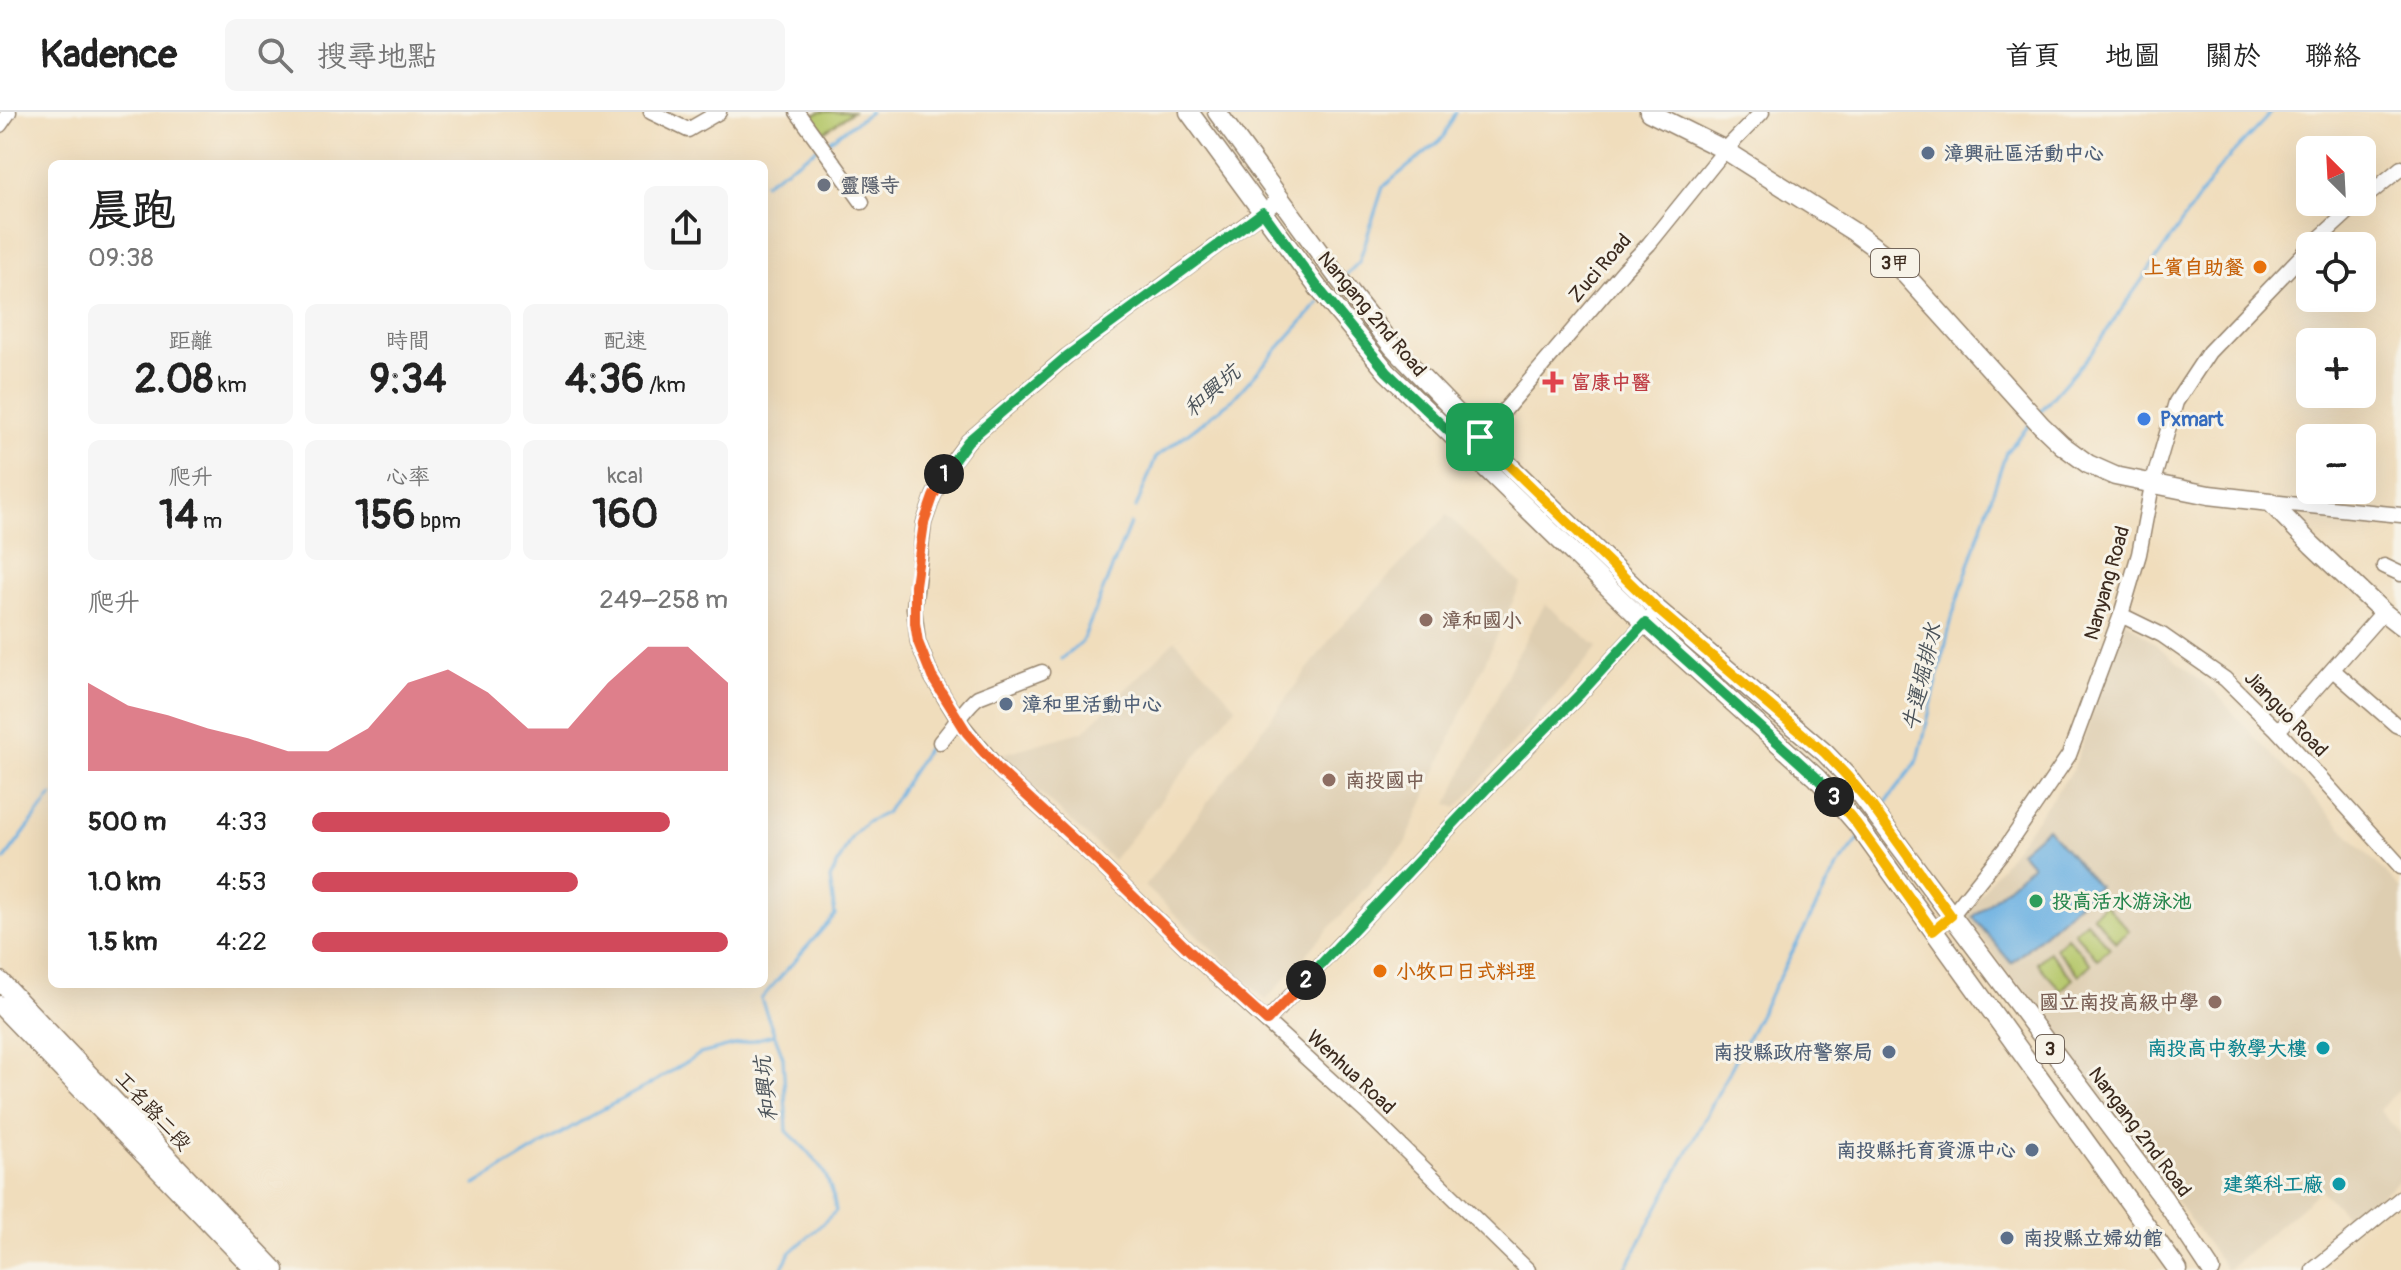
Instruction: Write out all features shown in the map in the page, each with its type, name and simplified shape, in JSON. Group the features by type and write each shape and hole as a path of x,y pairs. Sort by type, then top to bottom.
{"main road":[{"name":"Nangang 2nd Road","path":"1189,112 1319,289 1387,372 1475,444 1817,778 1856,823 1933,931"},
{"name":"Nangang 2nd Road","path":"1217,112 1336,275 1475,444"},
{"name":"3甲","path":"1649,112 1725,150 1854,232 1893,261 2037,420 2062,445 2088,464 2115,476 2152,485 2270,502"},
{"path":"2270,502 2401,626"},
{"name":"Nangang 2nd Road","path":"1651,616 1825,753 1847,776 2164,1199 2211,1270"},
{"name":"3","path":"1933,931 2178,1270"},
{"name":"工名路二段","path":"0,981 275,1270"},
{"name":"工名路二段","path":"0,1005 255,1270"}],"street":[{"path":"0,125 9,112"},
{"path":"651,112 688,130 719,112"},
{"path":"797,112 862,202"},
{"name":"Zuci Road","path":"1475,444 1649,244 1725,150 1762,112"},
{"name":"Nanyang Road","path":"2376,189 2401,168"},
{"name":"Wenhua Road","path":"1280,199 1067,356 968,441 946,470 924,523 914,608 918,642 932,677 959,721 1000,771 1528,1270"},
{"name":"Nanyang Road","path":"2327,232 2345,216"},
{"name":"Nanyang Road","path":"1933,931 1951,916 2016,833 2069,755 2121,615 2139,554 2152,485 2176,402 2209,352 2296,262"},
{"path":"2270,502 2401,515"},
{"path":"2384,566 2401,574"},
{"path":"2278,731 2383,612"},
{"name":"Jianguo Road","path":"2121,615 2162,635 2225,679 2278,731 2401,867"},
{"path":"1267,1021 1651,616"},
{"path":"2333,670 2384,716 2401,727"},
{"path":"940,742 978,697 1042,672"},
{"path":"2313,1270 2401,1198"}],"shaded area":[{"name":"南投國中","path":"1447,515 1521,584 1406,842 1266,1000 1145,886 1334,634"},
{"name":"漳和國小","path":"1545,604 1598,647 1457,808 1448,804 1517,654"},
{"name":"國立南投高級中學","path":"2124,619 2216,693 2401,889 2401,1088 2379,1110 2401,1134 2401,1179 2351,1221 2321,1190 2227,1270 1965,915 2073,770"},
{"path":"1175,640 1236,706 1113,860 998,755 1084,731"}],"green space":[{"path":"820,112 852,112 824,132 811,116"},
{"path":"2105,904 2129,931 2116,942 2092,915"},
{"path":"2086,921 2110,948 2098,959 2074,932"},
{"path":"2067,937 2091,964 2079,975 2055,948"},
{"path":"2049,952 2073,979 2061,990 2037,963"}],"water":[{"name":"投高活水游泳池","path":"2047,828 2098,886 2011,963 1973,917 2032,865 2020,851"}],"waterway":[{"path":"824,144 870,112"},
{"name":"和興坑","path":"1347,274 1359,262 1383,187 1443,138 1456,112"},
{"name":"牛運堀排水","path":"2038,414 2092,352 2221,166 2272,112"},
{"path":"768,180 818,148"},
{"name":"和興坑","path":"1136,508 1156,457 1232,400 1320,302"},
{"name":"牛運堀排水","path":"1881,809 1918,760 1953,614 2006,452 2031,423"},
{"name":"和興坑","path":"1061,659 1082,642 1130,524"},
{"name":"和興坑","path":"781,1270 789,1254 836,1211 825,1174 787,1131 783,1057 761,999 835,915 830,879 852,836 867,822 886,813 932,741"},
{"path":"0,862 48,800"},
{"name":"牛運堀排水","path":"1625,1270 1836,869 1860,838"},
{"path":"475,1185 700,1054 773,1035"}],"place":[{"name":"漳興社區活動中心","path":"1928,153"},
{"name":"靈隱寺","path":"824,185"},
{"name":"上賓自助餐","path":"2260,267"},
{"name":"富康中醫","path":"1553,382"},
{"name":"Pxmart","path":"2144,419"},
{"name":"漳和國小","path":"1426,620"},
{"name":"漳和里活動中心","path":"1006,704"},
{"name":"南投國中","path":"1329,780"},
{"name":"投高活水游泳池","path":"2036,901"},
{"name":"小牧口日式料理","path":"1380,971"},
{"name":"國立南投高級中學","path":"2215,1002"},
{"name":"南投高中教學大樓","path":"2323,1048"},
{"name":"南投縣政府警察局","path":"1889,1052"},
{"name":"南投縣托育資源中心","path":"2032,1150"},
{"name":"建築科工廠","path":"2339,1184"},
{"name":"南投縣立婦幼館","path":"2007,1238"}],"route":[{"path":"1263,212 1319,289 1387,372 1469,451 1480,437 1657,609 1825,753 1872,806 1951,916 1933,931 1856,823 1817,778 1645,623 1267,1021 1000,771 967,733 932,677 918,642 915,585 924,523 946,470 968,441 1067,356 1263,212"}]}
